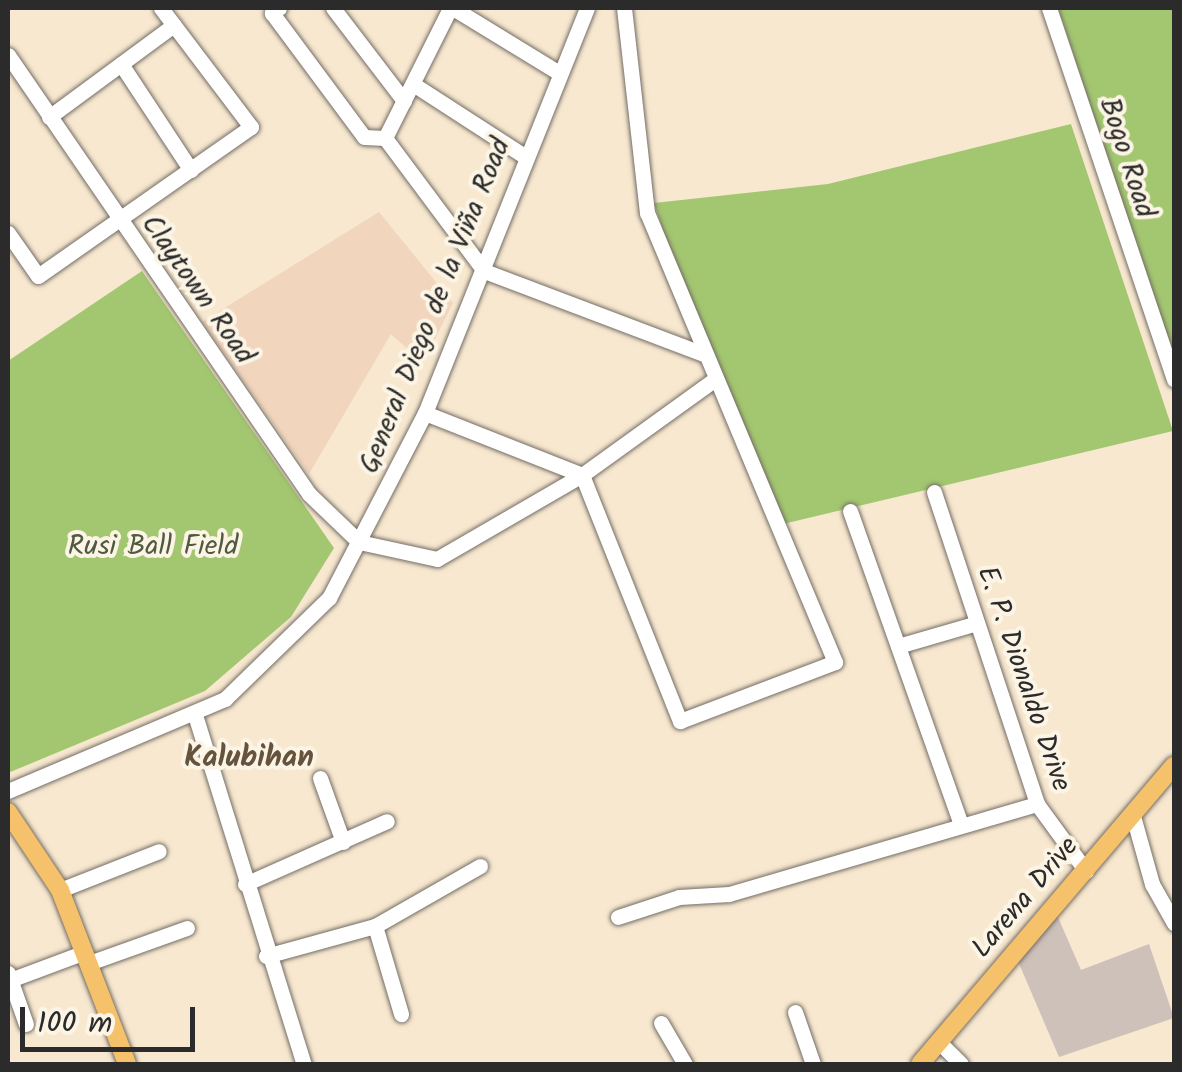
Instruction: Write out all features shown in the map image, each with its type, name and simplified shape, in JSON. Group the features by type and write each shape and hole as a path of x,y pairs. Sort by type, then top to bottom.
{"main road":[{"name":"Larena Drive","path":"920,1064 1174,766"},
{"path":"9,816 60,890 127,1064"}],"street":[{"path":"8,233 38,276 251,127 161,8"},
{"path":"279,8 272,13 364,137 385,138"},
{"path":"333,8 404,101"},
{"path":"385,138 452,8 556,71"},
{"name":"General Diego de la Viña Road","path":"8,791 195,715 284,650 328,598 424,414 484,271 556,71 586,8"},
{"path":"424,414 582,476 680,721 834,662 648,213 624,8"},
{"name":"Bogo Road","path":"1049,8 1174,380"},
{"path":"49,117 174,25"},
{"name":"Claytown Road","path":"8,55 308,494 359,542"},
{"path":"121,64 191,170"},
{"path":"412,84 526,157"},
{"path":"385,138 484,271 706,355"},
{"path":"359,542 438,560 582,476 715,379"},
{"name":"E. P. Dionaldo Drive","path":"934,492 1037,804 1086,870"},
{"path":"850,511 960,826"},
{"path":"898,646 977,623"},
{"path":"195,715 266,956 304,1064"},
{"path":"320,778 342,842"},
{"path":"618,916 1037,804"},
{"path":"1132,816 1152,884 1174,923"},
{"path":"245,884 387,821"},
{"path":"60,890 159,851"},
{"path":"266,956 375,926 480,866"},
{"path":"375,926 401,1014"},
{"path":"26,1024 9,977 187,928"},
{"path":"795,1012 812,1064"},
{"path":"661,1023 685,1064"},
{"path":"940,1042 962,1064"}],"shaded area":[{"path":"379,212 453,303 423,363 391,334 309,474 202,322"},
{"path":"1057,915 1081,970 1149,944 1174,1018 1059,1057 1017,959"}],"green space":[{"path":"1058,8 1174,8 1174,348 1171,349"},
{"path":"1071,124 1173,431 783,524 695,327 654,203 828,184"},
{"name":"Rusi Ball Field","path":"142,271 334,548 291,617 205,691 8,773 8,361"}],"district":[{"name":"Kalubihan","path":"249,758"}]}
